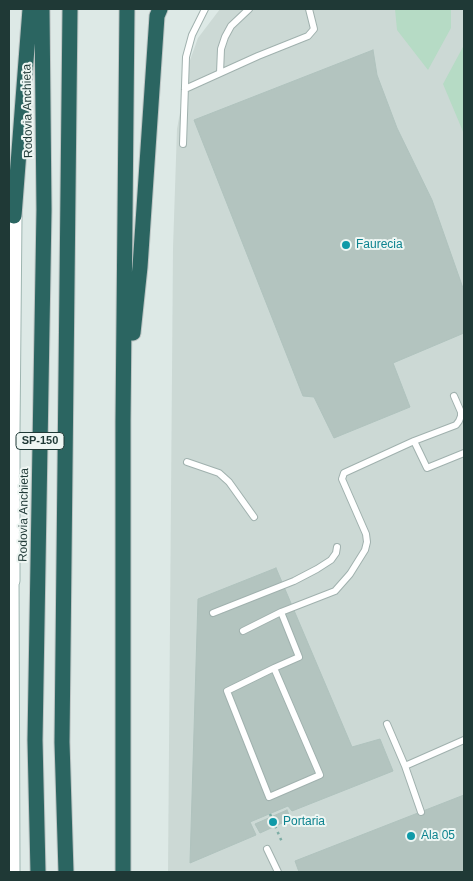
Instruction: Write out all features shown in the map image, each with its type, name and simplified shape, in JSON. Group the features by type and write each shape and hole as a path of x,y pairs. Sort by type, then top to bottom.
{"highway":[{"path":"12,223 30,9"},
{"name":"Rodovia Anchieta","path":"38,872 35,740 44,210 42,9"},
{"name":"SP-150","path":"66,872 62,742 70,9"},
{"path":"123,872 127,9"},
{"path":"124,422 140,267 157,16 160,9"}],"main road":[{"path":"12,223 12,872"},
{"path":"9,551 12,580"}],"lane":[{"path":"183,144 186,58 192,35 205,9"},
{"path":"220,73 221,49 225,37 231,26 249,9"},
{"path":"185,88 308,36 314,29 309,9"},
{"path":"243,631 281,612 335,591 350,574 365,550 367,542 366,534 342,479 344,473 414,441 456,425 461,412 454,396"},
{"path":"414,441 426,468 464,453"},
{"path":"187,462 218,473 229,482 254,517"},
{"path":"214,612 310,573 331,560 336,553 336,548"},
{"path":"274,668 320,775 269,797 227,691 274,668 299,657 281,612"},
{"path":"387,724 405,766 421,812"},
{"path":"405,766 464,740"},
{"path":"266,849 278,872"}],"path":[{"path":"270,814 282,842"}],"shaded area":[{"path":"220,9 464,9 464,872 168,872 173,248 177,129 189,63 198,38"}],"green space":[{"path":"395,9 451,9 451,28 428,70 397,30"},
{"path":"464,45 464,134 443,84"}],"building":[{"name":"Faurecia","path":"373,50 377,75 397,128 432,200 464,291 464,333 393,363 410,407 334,438 314,397 303,396 194,120"},
{"path":"276,568 352,747 380,739 393,771 292,811 288,806 250,822 256,835 190,863 198,599"},
{"name":"Ala 05","path":"464,795 464,872 299,872 295,861"},
{"name":"Portaria","path":"287,810 291,819 260,833 255,824"}],"place":[{"name":"Faurecia","path":"346,245"},
{"name":"Portaria","path":"273,822"},
{"name":"Ala 05","path":"411,836"}]}
